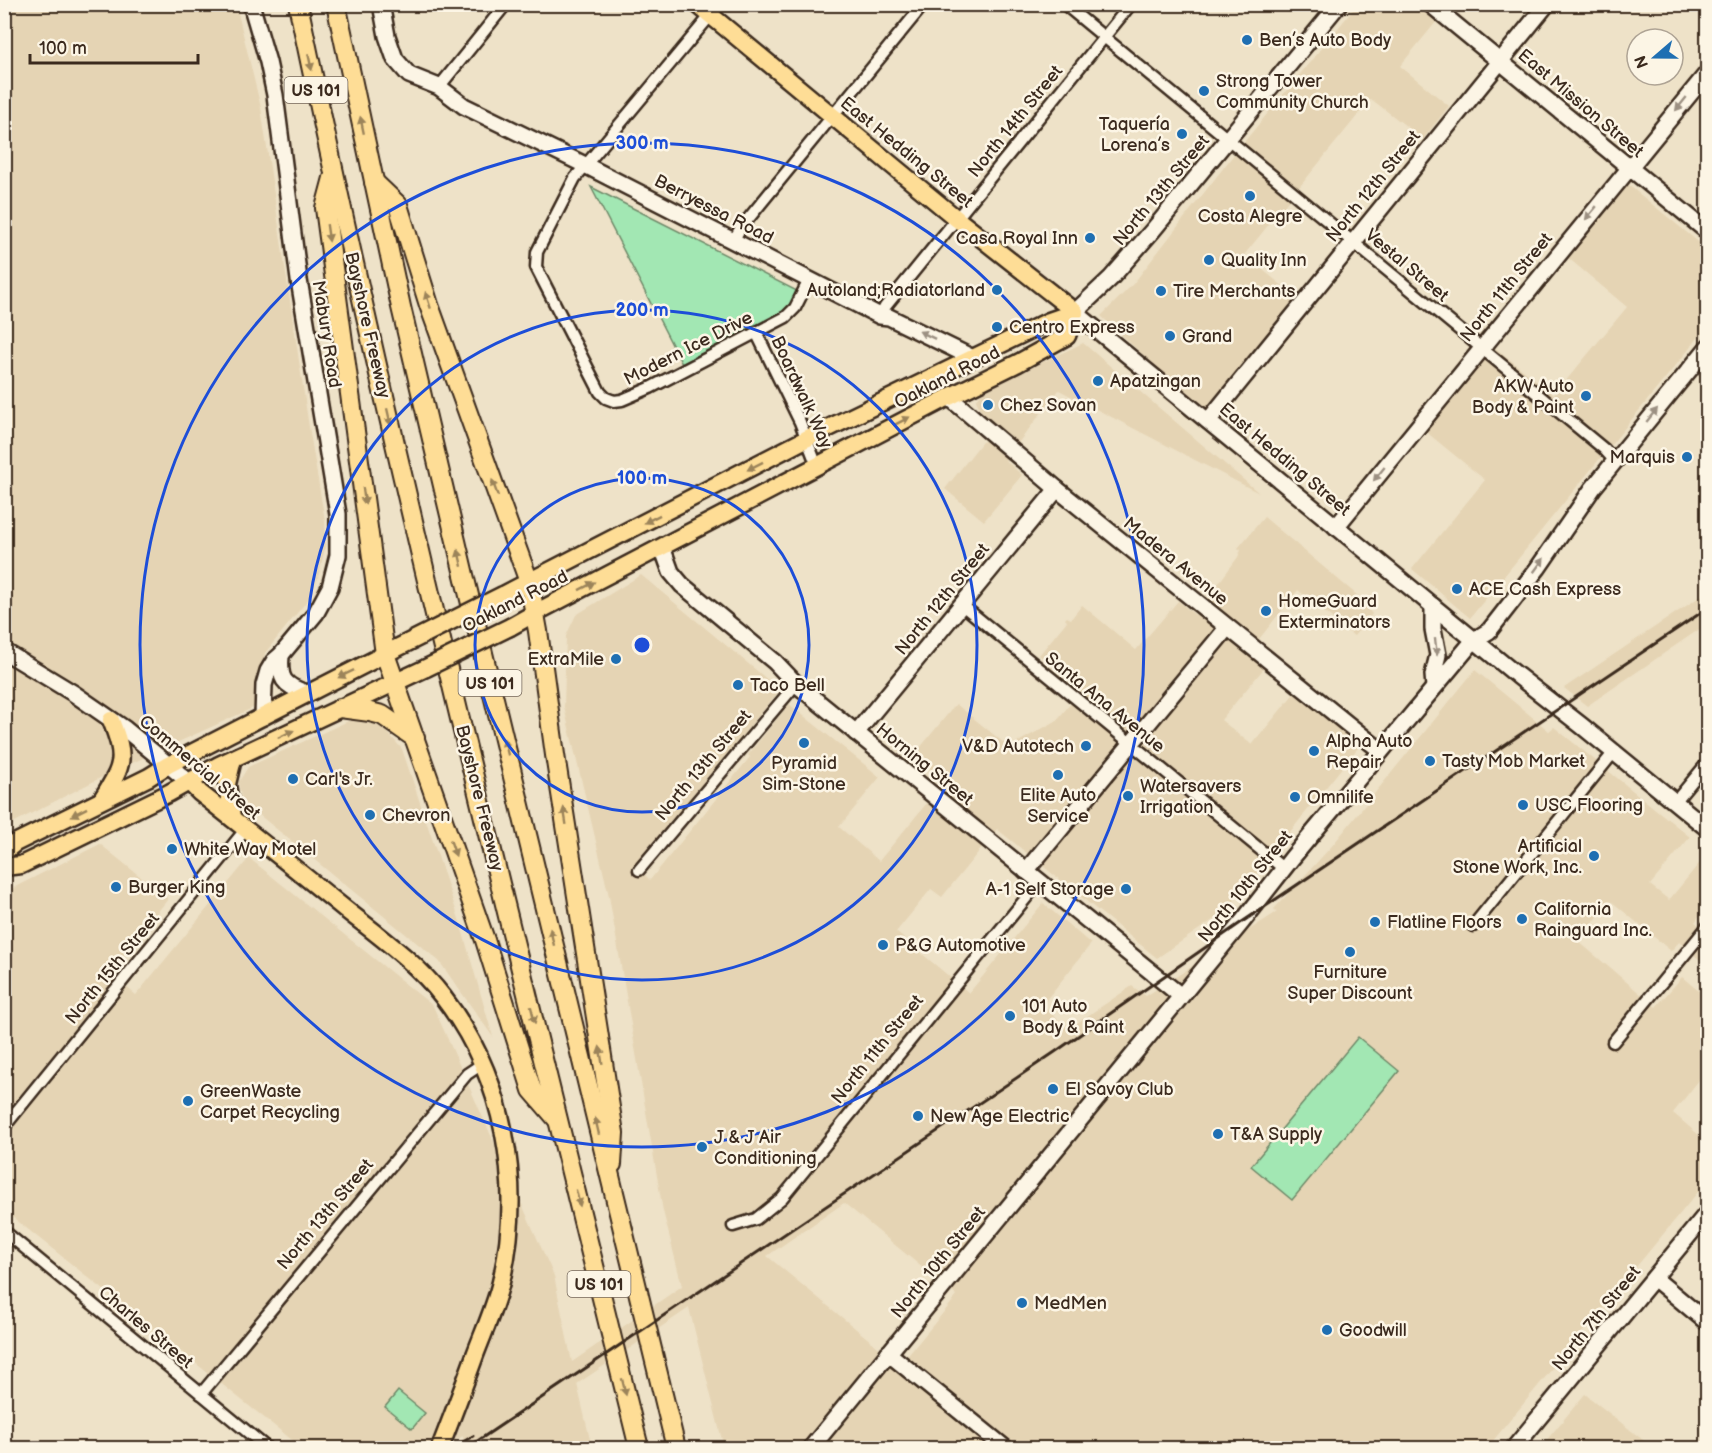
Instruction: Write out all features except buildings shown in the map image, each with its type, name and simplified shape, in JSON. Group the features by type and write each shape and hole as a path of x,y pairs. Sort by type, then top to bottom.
{"highway":[{"name":"Bayshore Freeway","path":"298,4 334,176 434,610 639,1449"},
{"name":"Bayshore Freeway","path":"336,4 401,307 464,575 676,1449"},
{"path":"334,176 325,208 391,651 415,738 485,940 532,1090 559,1120"},
{"path":"374,182 398,205 433,315 529,582 614,1133 611,1183"},
{"path":"340,708 382,715 415,738"}],"main road":[{"name":"East Hedding Street","path":"709,8 833,116 957,219 1075,312"},
{"name":"Oakland Road","path":"4,852 15,843 149,777 306,693 529,582 806,439 1049,321 1075,312"},
{"name":"Oakland Road","path":"4,867 21,865 233,759 510,627 1067,336 1075,312"},
{"path":"101,800 116,777 121,760 120,746 111,720"},
{"path":"232,818 227,784 233,759"},
{"name":"Commercial Street","path":"189,782 413,965 443,996 463,1027 482,1064 507,1145 511,1218 501,1282 440,1449"}],"street":[{"name":"Mabury Road","path":"251,4 275,95 298,280 338,514 338,555 330,588 316,613 268,671 264,685 263,717"},
{"name":"Berryessa Road","path":"381,4 387,36 395,59 409,75 439,87 464,106 585,165 880,316 889,317 973,358"},
{"path":"439,87 506,4"},
{"path":"733,241 924,4"},
{"name":"Vestal Street","path":"1064,4 1604,449 1615,461"},
{"name":"North 14th Street","path":"880,316 1131,4"},
{"name":"North 13th Street","path":"1075,312 1111,278 1339,4"},
{"name":"East Mission Street","path":"1430,4 1707,232"},
{"name":"North 12th Street","path":"1208,421 1547,4"},
{"path":"585,165 709,8"},
{"name":"North 11th Street","path":"1336,527 1707,72"},
{"name":"Modern Ice Drive","path":"585,165 575,178 537,252 536,267 600,392 606,398 614,401 622,400 650,388 786,317 795,308 809,280"},
{"name":"East Hedding Street","path":"1075,312 1707,829"},
{"name":"Boardwalk Way","path":"756,332 800,422 817,466"},
{"name":"North 10th Street","path":"811,1449 1434,687 1474,640 1488,631 1538,568 1593,488 1707,347"},
{"name":"Madera Avenue","path":"949,397 1057,489 1381,752"},
{"name":"North 12th Street","path":"856,733 1057,489"},
{"name":"Horning Street","path":"662,547 671,572 682,585 775,662 796,684 1181,996"},
{"name":"Santa Ana Avenue","path":"962,605 1284,869"},
{"path":"1433,606 1433,629 1438,647 1433,675 1434,687"},
{"path":"1026,871 1132,746 1227,628"},
{"name":"Commercial Street","path":"4,651 73,693 125,729 189,782"},
{"path":"281,655 280,669 286,683 306,693"},
{"name":"North 13th Street","path":"639,870 796,684"},
{"path":"1473,926 1614,752"},
{"path":"1675,802 1707,762"},
{"name":"North 15th Street","path":"4,1127 245,830"},
{"name":"North 11th Street","path":"733,1226 756,1219 782,1198 1040,881"},
{"path":"1613,1042 1707,926"},
{"name":"North 13th Street","path":"201,1394 467,1074 482,1064"},
{"name":"North 7th Street","path":"1514,1449 1707,1212"},
{"name":"Charles Street","path":"4,1231 267,1449"},
{"path":"1654,1278 1707,1323"},
{"path":"888,1353 1005,1449"}],"shaded area":[{"path":"5,5 236,5 261,108 325,521 326,544 318,578 310,597 265,653 255,707 106,775 5,827"},
{"path":"1357,5 1450,5 1400,66 1449,106 1423,139 1371,99 1244,255 1298,298 1206,413 1101,316 1133,284 1235,153"},
{"path":"1626,183 1707,249 1707,327 1470,618 1412,569 1485,480 1425,431 1493,346 1554,395 1627,307 1567,257"},
{"path":"1083,343 1259,493 1059,390 1005,460 1022,475 984,521 945,489 982,442 1006,433 981,411 976,400 984,390"},
{"path":"1264,517 1358,596 1372,614 1354,636 1298,590 1248,653 1265,667 1221,720 1252,745 1296,691 1361,744 1226,911 1157,958 997,829 942,897 931,889 896,932 969,993 1043,903 1091,944 1042,1005 1068,1029 1132,986 1146,996 1277,912 1274,909 1331,847 1475,670 1549,731 1554,727 1690,837 1650,885 1669,900 1707,854 1707,906 1695,922 1707,932 1707,966 1679,942 1671,951 1611,901 1578,941 1656,1007 1682,977 1707,998 1707,1070 1673,1113 1707,1142 1707,1181 1487,1448 724,1448 689,1308 577,1384 592,1448 464,1448 463,1436 443,1448 302,1448 5,1211 5,892 100,844 168,899 109,973 136,995 249,858 433,1006 554,1276 572,1362 682,1286 663,1211 609,896 564,707 566,636 576,615 641,575 780,690 635,865 650,880 750,757 748,755 789,704 880,777 839,827 879,861 945,781 914,755 956,704 1009,747 1056,721 1082,690 1039,655 1067,621 1065,619 1067,617 1071,619 1082,605 1136,650 1178,601 1195,615 1238,557 1241,550 1238,548","holes":["844,1203 957,1296 900,1365 767,1256"]},
{"path":"1707,592 1707,624 1587,706 1564,688"},
{"path":"357,717 381,725 402,749 459,919 493,1037 439,961 242,801 238,783 248,767"},
{"path":"1585,1394 1653,1448 1540,1448"}],"green space":[{"path":"591,187 797,291 789,307 784,312 682,364"},
{"path":"1358,1037 1399,1071 1292,1200 1251,1166"},
{"path":"398,1391 425,1413 412,1429 385,1407"}],"railway":[{"path":"467,1448 1708,608"},
{"path":"453,1448 473,1436"}],"place":[{"name":"Ben’s Auto Body","path":"1247,40"},
{"name":"Strong Tower Community Church","path":"1204,91"},
{"name":"Taquería Lorena’s","path":"1182,134"},
{"name":"Costa Alegre","path":"1250,196"},
{"name":"Casa Royal Inn","path":"1090,238"},
{"name":"Quality Inn","path":"1209,260"},
{"name":"Autoland;Radiatorland","path":"997,290"},
{"name":"Tire Merchants","path":"1161,291"},
{"name":"Centro Express","path":"997,327"},
{"name":"Grand","path":"1170,336"},
{"name":"Apatzingan","path":"1098,381"},
{"name":"AKW Auto Body & Paint","path":"1586,396"},
{"name":"Chez Sovan","path":"988,405"},
{"name":"Marquis","path":"1687,457"},
{"name":"ACE Cash Express","path":"1457,589"},
{"name":"HomeGuard Exterminators","path":"1266,611"},
{"name":"ExtraMile","path":"616,659"},
{"name":"Taco Bell","path":"738,685"},
{"name":"Pyramid Sim-Stone","path":"804,743"},
{"name":"V&D Autotech","path":"1086,746"},
{"name":"Alpha Auto Repair","path":"1314,751"},
{"name":"Tasty Mob Market","path":"1430,761"},
{"name":"Elite Auto Service","path":"1058,775"},
{"name":"Carl's Jr.","path":"293,779"},
{"name":"Watersavers Irrigation","path":"1128,796"},
{"name":"Omnilife","path":"1295,797"},
{"name":"USC Flooring","path":"1523,805"},
{"name":"Chevron","path":"370,815"},
{"name":"White Way Motel","path":"172,849"},
{"name":"Artificial Stone Work, Inc.","path":"1594,856"},
{"name":"Burger King","path":"116,887"},
{"name":"A-1 Self Storage","path":"1126,889"},
{"name":"California Rainguard Inc.","path":"1522,919"},
{"name":"Flatline Floors","path":"1375,922"},
{"name":"P&G Automotive","path":"883,945"},
{"name":"Furniture Super Discount","path":"1350,952"},
{"name":"101 Auto Body & Paint","path":"1010,1016"},
{"name":"El Savoy Club","path":"1053,1089"},
{"name":"GreenWaste Carpet Recycling","path":"188,1101"},
{"name":"New Age Electric","path":"918,1116"},
{"name":"T&A Supply","path":"1218,1134"},
{"name":"J & J Air Conditioning","path":"702,1147"},
{"name":"MedMen","path":"1022,1303"},
{"name":"Goodwill","path":"1327,1330"}]}
